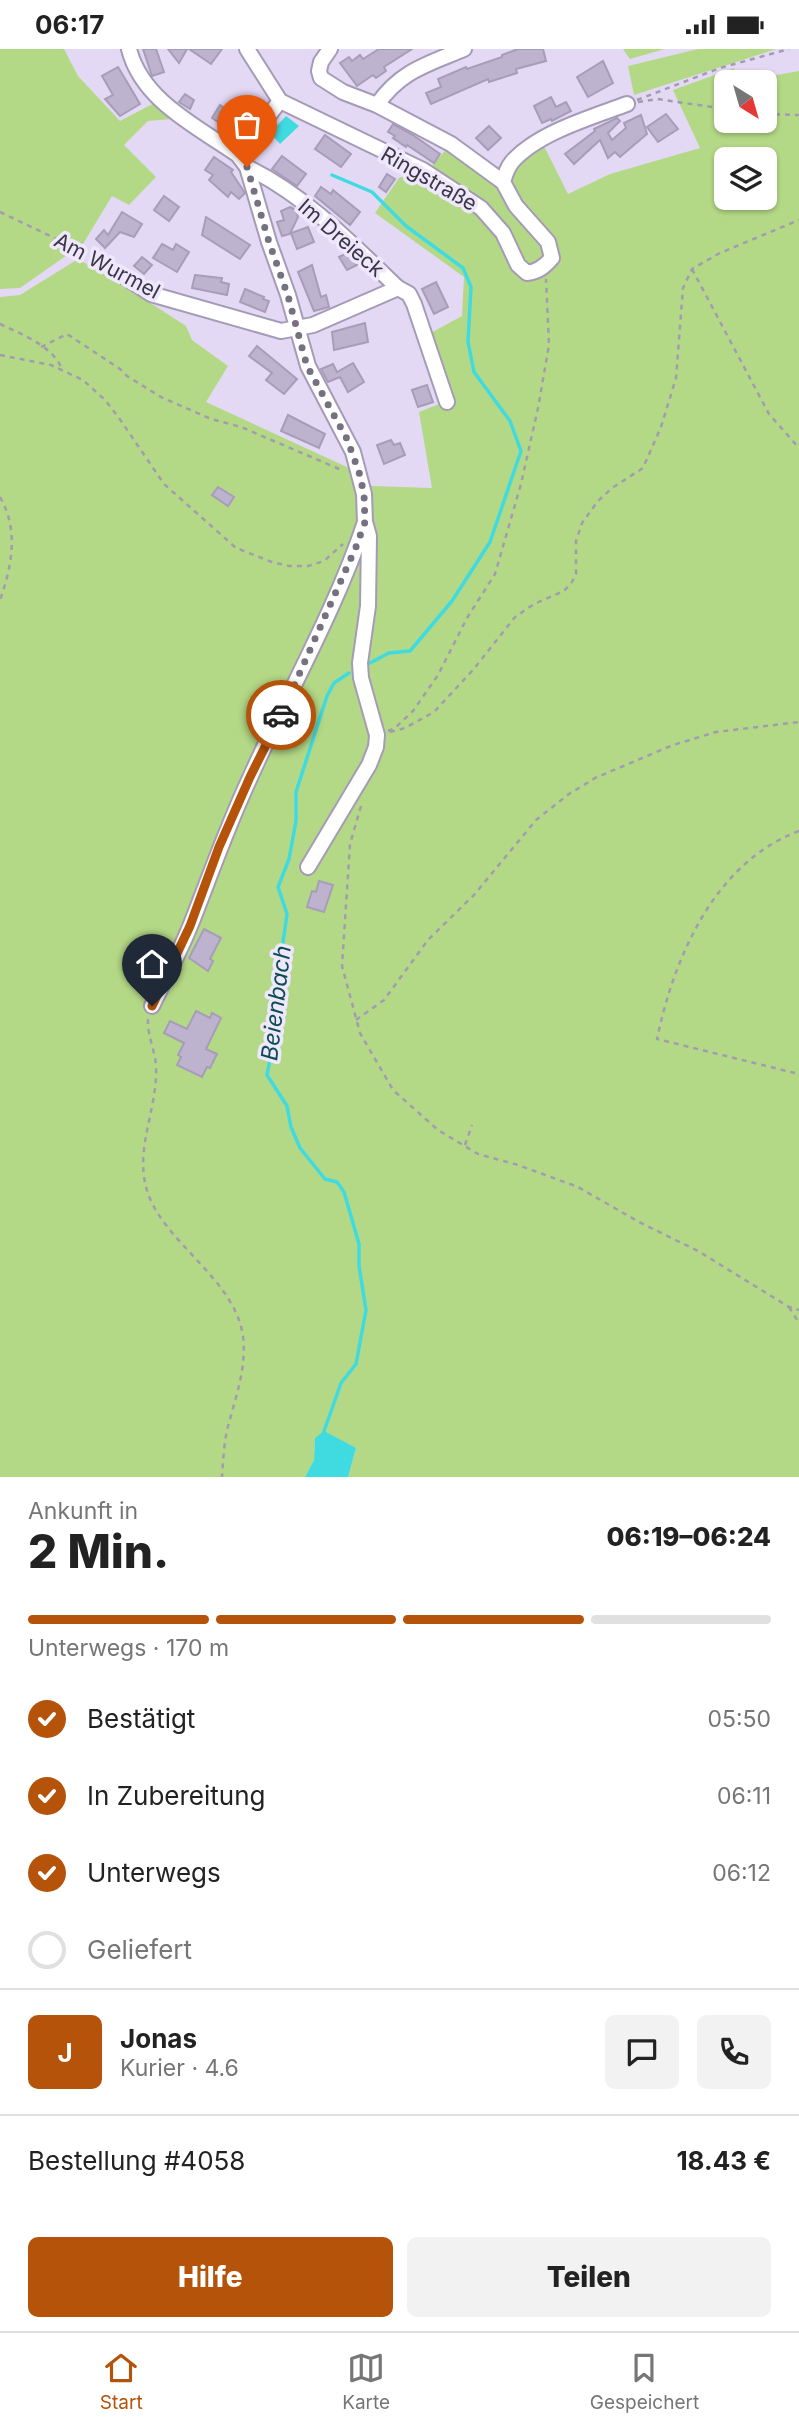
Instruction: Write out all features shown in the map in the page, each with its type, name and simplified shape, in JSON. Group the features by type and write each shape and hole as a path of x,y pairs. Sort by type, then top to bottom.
{"street":[{"name":"Im Dreieck","path":"129,49 140,74 160,100 331,223 398,288 409,294 447,402"},
{"path":"247,49 280,101 243,161 307,366 347,439 359,472 369,536 368,606 360,673 377,735 376,747 369,765 308,867"},
{"name":"Ringstraße","path":"280,101 423,170 466,196 481,208 503,233 518,265 527,273 535,272 545,265 551,258 548,242 516,206 503,182 451,144 377,105 343,92 321,78 321,62 330,49"},
{"path":"377,105 394,83 418,69 464,49"},
{"path":"503,182 509,165 523,151 543,138 627,104"},
{"name":"Am Wurmel","path":"125,277 151,294 245,319 264,327 281,331 297,329"},
{"name":"Im Dreieck","path":"297,329 313,325 398,288"},
{"path":"152,1006 190,926 219,847 250,777 321,629 365,522"}],"path":[{"path":"627,104 708,72 789,49"},
{"path":"627,104 657,99 714,107"},
{"path":"777,114 799,115"},
{"name":"Am Wurmel","path":"0,212 65,243 125,277"},
{"path":"377,735 405,728 434,712 473,670 515,617 534,604 564,591 572,582 576,574 576,541 582,523 598,501 612,488 643,468 661,427 676,378 686,278 692,269 720,253 799,220"},
{"path":"377,735 395,728 413,711 438,675 467,618 495,574 521,484 549,345 545,265"},
{"path":"692,269 769,414 799,448"},
{"path":"0,324 55,357 62,369"},
{"path":"41,347 67,334 162,397 211,419 241,427 325,465 346,472 359,472"},
{"path":"0,355 62,369 83,380 119,418 164,484 236,548 272,562 307,566 324,561 344,543"},
{"path":"0,497 10,517 12,537 6,582 0,600"},
{"path":"356,1020 384,1000 428,940 474,895 537,820 569,794 594,778 684,742 716,732 799,722"},
{"path":"364,797 350,844 342,966 360,1033 393,1090 438,1130 478,1154 578,1187 639,1222 698,1251 789,1307 799,1310"},
{"path":"799,831 764,849 729,880 712,901 687,947 664,1003 657,1039 799,1074"},
{"path":"152,1006 148,1026 154,1049 156,1078 142,1152 146,1189 162,1220 197,1259 232,1306 240,1321 243,1337 242,1371 227,1433 222,1477"},
{"path":"465,1146 472,1125"},
{"path":"789,1307 799,1323"}],"shaded area":[{"path":"0,49 64,49 78,76 120,121 160,100 184,118 148,121 124,145 156,177 129,205 112,196 83,244 20,288 0,289"},
{"path":"623,49 665,49 630,59"},
{"path":"698,49 776,49 634,95 628,66"},
{"path":"799,71 799,1477 348,1477 356,1448 315,1438 314,1460 305,1477 0,1477 0,297 20,295 78,259 186,326 192,340 228,366 206,402 349,468 372,486 432,488 419,412 447,401 425,336 462,316 464,277 375,213 399,178 429,170 453,141 494,169 541,140 568,194 610,174 700,148 673,90 714,75 714,133 777,133 777,75"},
{"path":"286,116 299,126 280,144 270,133"},
{"path":"324,1431 356,1448 348,1477 305,1477 314,1460 315,1438"}],"building":[{"path":"143,49 156,49 164,72 152,76"},
{"path":"168,49 187,49 179,63"},
{"path":"189,49 222,49 211,64"},
{"path":"379,49 412,49 384,67 386,71 376,78 373,75 357,86 340,63 349,57 352,61 360,55 363,59"},
{"path":"518,49 543,49 546,61 516,69 517,73 489,82 488,79 431,104 426,93 441,87 438,79"},
{"path":"603,61 613,83 588,97 577,77"},
{"path":"118,67 140,104 120,116 105,99 113,95 102,76"},
{"path":"185,94 194,100 190,109 179,102"},
{"path":"551,97 556,107 566,102 571,111 542,123 534,106"},
{"path":"220,105 235,115 227,128 212,118"},
{"path":"666,114 678,129 658,142 647,127"},
{"path":"641,115 647,134 620,157 615,152 608,158 600,140 574,164 565,154 595,131 594,129 617,118 620,121 608,133 612,140 626,128 624,123"},
{"path":"393,124 440,154 434,163 393,138 395,136 388,132"},
{"path":"489,126 501,138 488,150 476,138"},
{"path":"325,135 351,154 341,167 315,149"},
{"path":"282,156 306,174 297,186 272,169"},
{"path":"214,157 233,170 231,172 245,193 239,199 231,192 228,197 209,180 213,175 205,170"},
{"path":"387,174 395,179 386,192 379,187"},
{"path":"321,187 331,194 333,190 360,212 350,225 315,196"},
{"path":"164,196 179,207 169,221 154,210"},
{"path":"290,207 296,210 298,217 290,234 282,236 277,222 284,220 281,211"},
{"path":"122,212 142,224 134,237 120,232 105,248 96,239 104,230 108,235"},
{"path":"206,217 250,245 240,259 202,235"},
{"path":"308,227 314,242 297,249 291,233"},
{"path":"162,244 173,250 176,244 189,252 177,272 153,258"},
{"path":"347,253 357,265 347,270 339,257"},
{"path":"142,257 152,265 144,274 134,266"},
{"path":"312,265 321,297 326,295 329,307 314,311 298,272"},
{"path":"195,275 222,278 221,282 229,284 227,295 192,288"},
{"path":"436,282 448,307 434,314 422,289"},
{"path":"245,289 269,301 265,312 240,302"},
{"path":"365,323 368,342 334,350 332,332"},
{"path":"257,346 297,379 284,394 266,380 272,373 249,356"},
{"path":"353,363 364,382 348,392 340,377 328,382 321,369 333,364 337,372"},
{"path":"427,385 433,402 418,407 412,390"},
{"path":"288,415 325,434 319,448 281,431"},
{"path":"391,440 394,445 400,443 405,455 384,464 377,445"},
{"path":"218,487 234,497 228,506 212,495"},
{"path":"319,881 333,885 324,912 307,907 312,891 316,892"},
{"path":"204,929 221,938 210,959 213,961 208,971 189,958"},
{"path":"196,1011 210,1018 212,1013 221,1018 206,1049 217,1054 202,1077 177,1065 184,1043 164,1033 170,1021 187,1029"}],"waterway":[{"name":"Beienbach","path":"332,175 372,192 406,226 463,268 471,287 468,342 474,372 510,421 521,451 490,542 452,601 410,651 389,653 370,663"},
{"name":"Beienbach","path":"323,1434 341,1383 356,1364 366,1310 359,1266 359,1244 344,1192 337,1182 325,1179 300,1148 291,1127 287,1106 267,1075 287,914 278,887 289,859 296,821 296,792 327,696 334,683 349,673"}],"way so far":[{"path":"247,167 307,366 353,452 364,494 365,522 356,547 281,715"}],"route":[{"path":"152,1006 190,926 219,847 250,777 281,715"}]}
